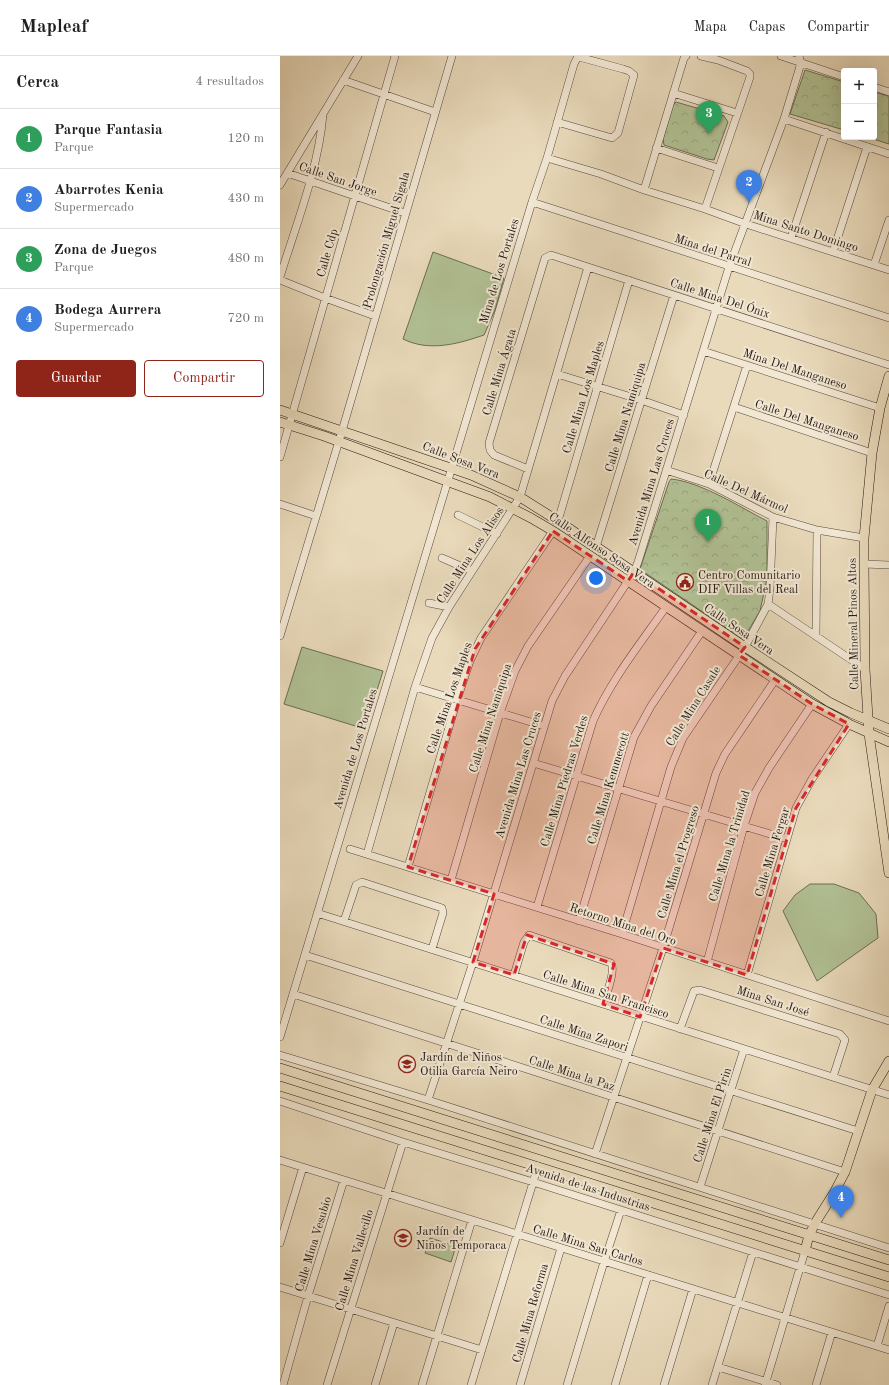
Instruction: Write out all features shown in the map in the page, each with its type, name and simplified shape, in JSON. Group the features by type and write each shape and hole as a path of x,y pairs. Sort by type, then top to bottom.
{"main road":[{"name":"Calle Mineral Pinos Altos","path":"889,376 880,408 872,453 864,538 865,669 868,721 889,873"},
{"path":"280,410 342,431"},
{"name":"Calle Alfonso Sosa Vera","path":"280,422 490,497 513,508 553,531 702,631 742,651 775,680 812,704 869,734 889,742"},
{"name":"Calle Sosa Vera","path":"342,431 471,475 520,497 634,572 742,651 829,702 868,721 889,729"},
{"path":"804,1251 815,1223 839,1185 872,1090 889,1061"},
{"name":"Avenida de las Industrias","path":"280,1068 889,1260"},
{"name":"Avenida de las Industrias","path":"280,1086 889,1277"}],"street":[{"path":"280,185 358,56"},
{"name":"Calle Cdp","path":"280,456 395,56"},
{"name":"Prolongación Miguel Sigala","path":"280,636 283,618 339,442 452,56"},
{"path":"644,190 684,58 686,56"},
{"path":"700,56 719,58 747,71 750,74 705,209"},
{"path":"781,56 800,59 841,76"},
{"name":"Mina de Los Portales","path":"451,468 574,64 579,57 623,69 634,75 618,133 614,137 612,138 557,122"},
{"name":"Avenida Mina Las Cruces","path":"428,1100 473,962 552,701 565,676 634,572 638,562 729,267 784,119 800,59"},
{"path":"343,80 435,112"},
{"path":"877,88 889,92"},
{"path":"674,93 737,113"},
{"path":"323,114 322,129 310,181 280,278 325,298 375,316"},
{"path":"784,119 889,154"},
{"path":"791,238 826,132"},
{"path":"833,252 868,147"},
{"path":"656,148 718,168"},
{"name":"Mina Santo Domingo","path":"546,158 601,174 644,190 889,270"},
{"name":"Calle San Jorge","path":"287,173 405,213"},
{"name":"Mina del Parral","path":"532,202 889,318"},
{"path":"874,265 889,220"},
{"name":"Calle Mina Del Ónix","path":"545,258 549,255 553,255 889,365"},
{"name":"Calle Mina Ágata","path":"528,469 494,455 490,450 489,443 545,258"},
{"name":"Calle Mina Los Alisos","path":"367,854 415,687 432,638 449,607 520,497 588,267"},
{"name":"Calle Mina Los Maples","path":"558,521 629,280"},
{"name":"Calle Mina Namiquipa","path":"596,547 674,294"},
{"name":"Mina Del Manganeso","path":"703,351 880,408"},
{"path":"709,484 747,365"},
{"path":"557,374 684,415"},
{"name":"Calle Del Manganeso","path":"734,407 872,453"},
{"name":"Avenida de Los Portales","path":"280,1037 451,468"},
{"name":"Calle Del Mármol","path":"666,470 709,484 773,517 817,530 864,538"},
{"path":"280,504 316,516"},
{"path":"458,515 497,534"},
{"name":"Calle Mina Casale","path":"622,934 671,767 683,738 742,651 768,604 773,517"},
{"path":"816,636 817,530"},
{"name":"Calle Mina Los Maples","path":"408,866 470,661 481,638 553,531"},
{"name":"Calle Mina Namiquipa","path":"451,880 500,713 515,671 528,646 590,556"},
{"path":"442,558 472,571"},
{"path":"864,564 889,565"},
{"path":"429,603 449,607"},
{"path":"768,604 865,669"},
{"name":"Calle Mina Piedras Verdes","path":"537,908 593,721 614,681 666,607"},
{"name":"Calle Mina Kemmecott","path":"579,921 634,737 641,721 702,631"},
{"name":"Calle Mina el Progreso","path":"595,1154 663,948 720,763 775,680"},
{"path":"415,687 544,726"},
{"name":"Calle Mina la Trinidad","path":"707,962 744,826 761,781 812,704"},
{"name":"Calle Mina Fergar","path":"747,975 796,808 825,759 849,724"},
{"path":"533,763 788,839"},
{"name":"Retorno Mina del Oro","path":"350,849 622,934 889,1021"},
{"path":"344,921 358,883 362,882 384,889 442,908 443,913 432,949"},
{"name":"Calle Mina San Francisco","path":"317,913 889,1095"},
{"path":"514,975 524,942 529,935 611,963 613,966 612,973 603,1004"},
{"name":"Calle Mina Zapori","path":"305,955 858,1131"},
{"name":"Mina San José","path":"680,1029 694,991 700,990 842,1036 845,1040 833,1077"},
{"name":"Calle Mina la Paz","path":"293,994 719,1130 844,1172"},
{"name":"Calle Mina El Pirin","path":"700,1187 744,1049"},
{"path":"280,1055 428,1100 889,1248"},
{"name":"Avenida de las Industrias","path":"280,1101 403,1142 889,1295"},
{"name":"Calle Mina Vallecillo","path":"327,1385 403,1142"},
{"name":"Calle Mina San Carlos","path":"280,1160 889,1350"},
{"path":"472,1385 538,1166"},
{"path":"280,1243 302,1167"},
{"name":"Calle Mina Vesubio","path":"283,1385 308,1296 344,1180"},
{"path":"567,1385 604,1262 622,1210"},
{"path":"422,1385 472,1220"},
{"name":"Calle Mina Reforma","path":"520,1385 561,1248"},
{"path":"765,1383 804,1251"},
{"path":"712,1385 753,1252"},
{"path":"615,1385 648,1275"},
{"path":"280,1287 482,1350"},
{"path":"664,1385 693,1290"},
{"path":"877,1346 889,1306"},
{"path":"375,1385 394,1323"},
{"path":"816,1385 832,1332"},
{"path":"718,1367 765,1383 777,1385"}],"highlighted area":[{"path":"553,531 628,581 634,572 745,647 739,655 812,704 849,724 796,808 747,975 663,948 640,1017 603,1004 614,964 527,935 514,975 473,962 494,894 408,867 475,649"}],"green space":[{"path":"805,70 841,81 841,129 790,114"},
{"path":"877,93 889,96 889,144 876,140"},
{"path":"676,102 724,116 728,122 714,160 664,145 663,139 673,105"},
{"path":"433,252 504,278 495,310 484,335 454,344 433,346 413,343 403,339"},
{"path":"671,479 683,481 707,490 733,502 767,521 767,579 760,611 745,636 741,638 640,569"},
{"path":"302,647 383,671 365,729 284,704"},
{"path":"810,884 834,884 859,893 876,914 878,938 817,981 783,911 795,895"},
{"path":"430,1238 456,1246 451,1262 425,1253"}],"place":[{"name":"Zona de Juegos","path":"709,134"},
{"name":"Abarrotes Kenia","path":"749,203"},
{"name":"Parque Fantasia","path":"708,542"},
{"name":"Centro Comunitario DIF Villas del Real","path":"685,582"},
{"name":"Jardín de Niños Otilia García Neiro","path":"407,1064"},
{"name":"Bodega Aurrera","path":"841,1218"},
{"name":"Jardín de Niños Temporaca","path":"403,1238"}]}
